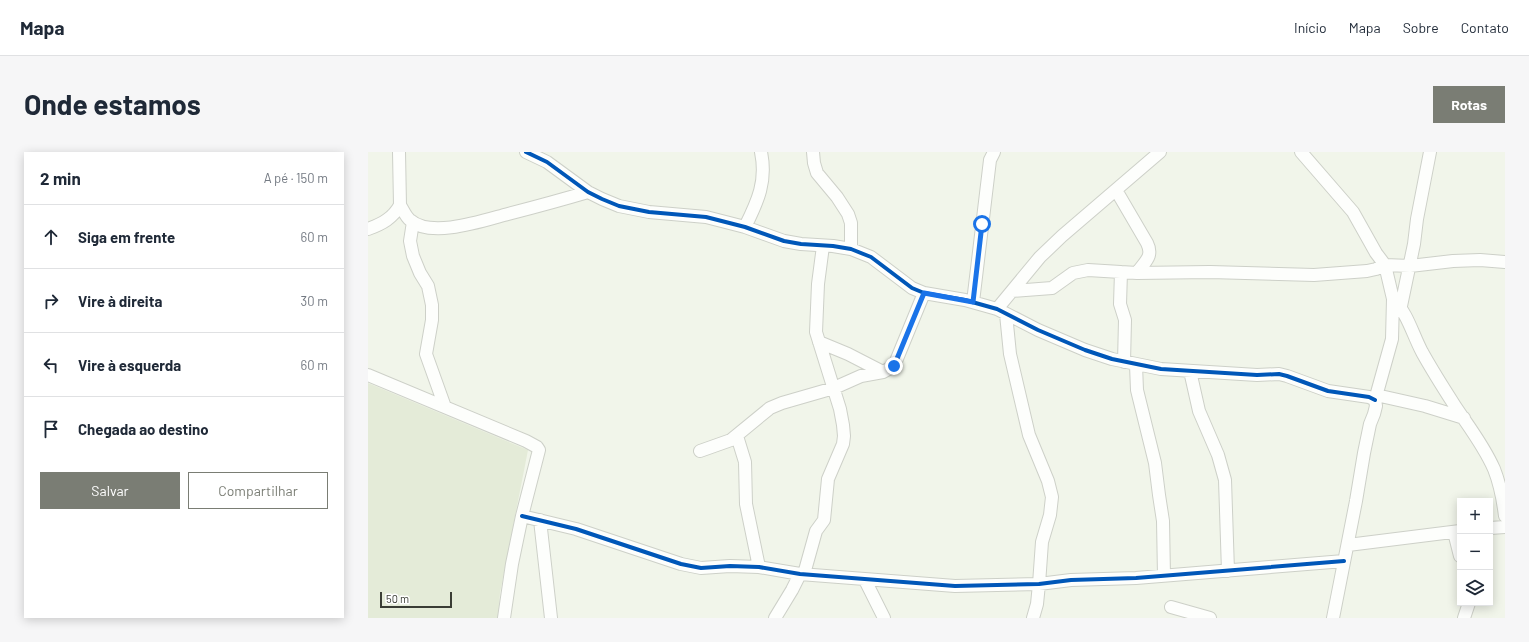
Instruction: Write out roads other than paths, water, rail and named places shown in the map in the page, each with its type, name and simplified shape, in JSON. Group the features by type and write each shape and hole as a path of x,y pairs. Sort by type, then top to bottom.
{"street":[{"path":"368,229 386,221 396,212 400,205 399,152"},
{"path":"526,152 547,162 588,192 619,206 649,212 706,217 745,227 784,241 851,250 871,257 912,288 924,293 973,302 1001,311 1024,324 1085,350 1130,364 1161,369 1190,371 1257,375 1279,374 1328,391 1376,397 1425,406 1464,418"},
{"path":"745,227 761,191 763,177 761,152"},
{"path":"813,152 817,173 837,197 848,214 851,223 851,250"},
{"path":"973,302 990,160 994,152"},
{"path":"1033,618 1040,584 1042,542 1050,515 1052,497 1048,481 1029,435 1001,311 1012,291 1040,257 1062,236 1160,152"},
{"path":"1301,152 1353,212 1376,253 1385,265 1397,302 1406,314 1422,350 1482,445 1494,469 1505,516"},
{"path":"1333,618 1370,424 1375,410 1376,397 1392,340 1397,302 1410,266 1417,219 1430,152"},
{"path":"1116,190 1147,243 1150,251 1150,256 1136,273"},
{"path":"386,221 412,221 434,228 463,226 588,192"},
{"path":"400,205 412,221 410,241 413,256 420,274 428,286 432,305 432,320 426,354 445,407"},
{"path":"775,618 802,574 816,531 824,520 828,479 843,444 844,425 816,332 818,284 824,246"},
{"path":"1012,291 1052,288 1076,271 1088,270 1136,273 1210,272 1334,274 1376,270 1385,265 1410,266 1460,261 1505,262"},
{"path":"1121,272 1120,304 1125,320 1130,364 1155,463 1160,495 1164,576"},
{"path":"700,451 738,436 770,408 782,402 834,388 861,376 883,372 894,366 924,293"},
{"path":"819,342 848,354 883,372"},
{"path":"1190,371 1199,411 1218,455 1225,480 1228,571"},
{"path":"368,375 537,447 539,450 539,455 522,516 512,564 504,618"},
{"path":"738,436 745,462 746,504 758,567"},
{"path":"522,516 584,531 681,564 701,568 730,566 758,567 802,574 955,586 1040,584 1071,580 1164,576 1344,561"},
{"path":"540,520 551,618"},
{"path":"1493,528 1505,527"},
{"path":"1348,545 1457,532"},
{"path":"865,580 884,618"},
{"path":"1464,618 1468,606"},
{"path":"1171,607 1210,618"}]}
